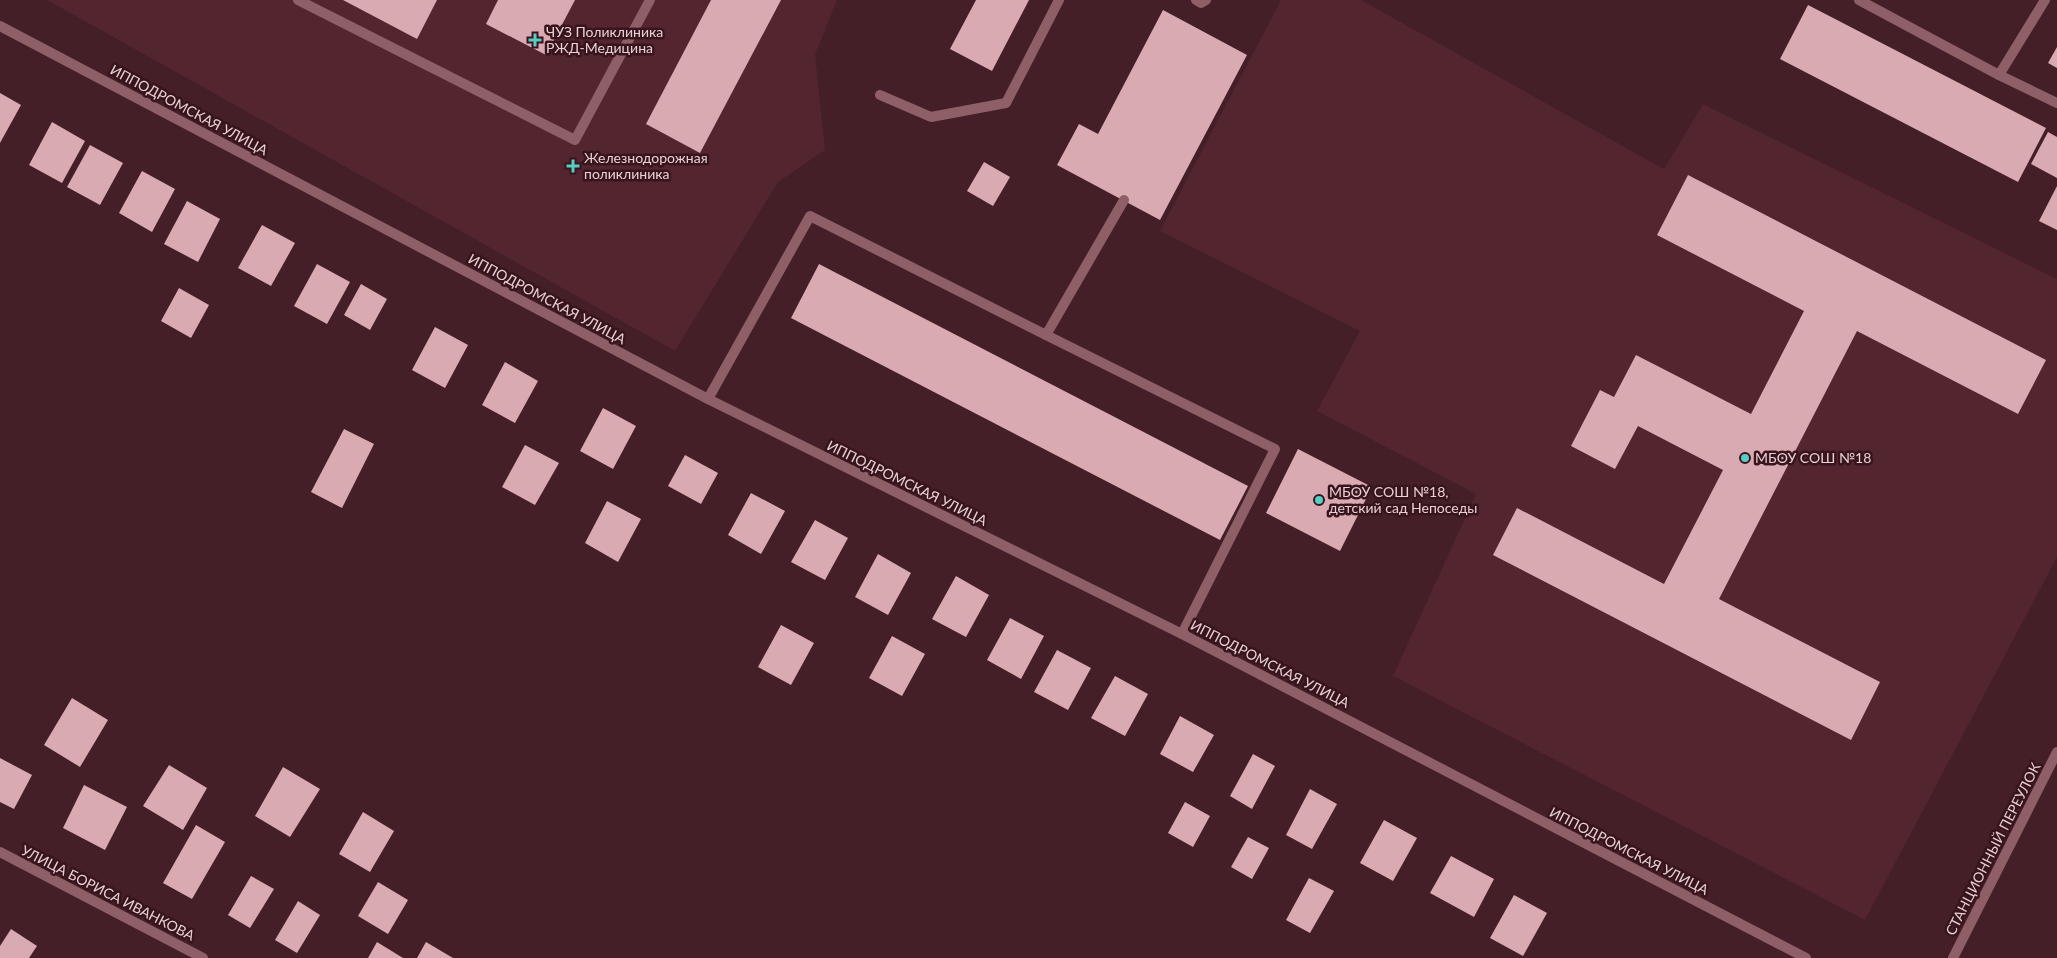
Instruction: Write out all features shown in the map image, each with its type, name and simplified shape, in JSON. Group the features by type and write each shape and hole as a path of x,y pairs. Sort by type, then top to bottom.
{"street":[{"path":"298,0 575,140 650,0"},
{"path":"880,95 931,117 1006,103 1059,0"},
{"path":"1196,0 1201,3 1206,0"},
{"path":"1859,0 1999,75 2057,103"},
{"path":"1999,75 2045,0"},
{"name":"ИППОДРОМСКАЯ УЛИЦА","path":"0,26 708,399 1182,634 1806,958"},
{"path":"1046,335 1124,200"},
{"path":"708,399 810,216 1274,450 1182,634"},
{"name":"СТАНЦИОННЫЙ ПЕРЕУЛОК","path":"1953,958 2057,752"},
{"name":"УЛИЦА БОРИСА ИВАНКОВА","path":"0,852 204,958"}],"shaded area":[{"name":"Железнодорожная поликлиника","path":"47,0 837,0 815,55 825,150 778,182 675,351"},
{"path":"1281,0 1361,0 1664,169 1703,104 2057,279 2057,557 1865,920 1393,676 1476,494 1317,411 1360,331 1160,231"}],"building":[{"path":"343,0 437,0 417,39"},
{"name":"ЧУЗ Поликлиника РЖД-Медицина","path":"498,0 575,0 546,55 486,24"},
{"path":"711,0 781,0 700,153 646,124"},
{"path":"976,0 1029,0 992,71 950,49"},
{"path":"1808,5 2046,128 2018,182 1780,59"},
{"path":"1163,10 1247,55 1160,220 1057,165 1079,124 1098,134"},
{"path":"2057,47 2057,68 2048,63"},
{"path":"0,93 21,105 0,143"},
{"path":"52,122 85,141 62,183 29,165"},
{"path":"2048,132 2057,137 2057,178 2031,164"},
{"path":"90,145 123,163 100,205 67,187"},
{"path":"984,162 1010,177 993,206 967,191"},
{"path":"142,171 175,189 152,232 119,213"},
{"name":"МБОУ СОШ №18","path":"1688,175 2046,360 2018,414 1857,331 1719,599 1880,682 1851,740 1493,555 1517,508 1664,584 1723,470 1638,426 1615,469 1571,446 1600,390 1614,397 1636,355 1751,414 1804,311 1657,235"},
{"path":"2057,186 2057,230 2039,221"},
{"path":"187,201 220,219 198,262 164,244"},
{"path":"262,225 295,243 271,286 238,268"},
{"path":"317,264 350,282 327,324 294,306"},
{"path":"819,264 1248,486 1220,540 791,318"},
{"path":"361,284 387,299 370,330 344,315"},
{"path":"179,288 209,305 191,338 161,321"},
{"path":"435,327 468,345 445,388 412,370"},
{"path":"505,362 538,381 515,423 482,405"},
{"path":"603,408 636,426 613,469 580,451"},
{"path":"344,429 374,444 342,508 311,492"},
{"path":"525,445 559,463 535,505 502,487"},
{"name":"МБОУ СОШ №18, детский сад Непоседы","path":"1298,449 1372,487 1340,551 1266,513"},
{"path":"685,455 718,473 701,504 668,486"},
{"path":"751,493 785,511 761,554 728,535"},
{"path":"607,501 641,519 618,562 585,543"},
{"path":"815,520 848,538 825,580 791,562"},
{"path":"878,554 911,573 888,615 855,597"},
{"path":"956,576 989,595 966,637 932,619"},
{"path":"1010,618 1044,636 1021,679 987,660"},
{"path":"781,625 814,643 791,685 758,667"},
{"path":"892,636 925,654 902,696 869,678"},
{"path":"1057,650 1091,668 1068,710 1034,692"},
{"path":"1115,676 1148,694 1125,736 1091,718"},
{"path":"72,698 108,720 80,767 44,745"},
{"path":"1180,716 1214,735 1193,772 1160,754"},
{"path":"1253,754 1275,766 1252,809 1230,796"},
{"path":"0,758 32,775 14,809 0,802"},
{"path":"169,765 207,788 183,830 143,806"},
{"path":"283,767 320,789 290,837 255,816"},
{"path":"84,785 127,807 105,850 63,828"},
{"path":"1310,789 1337,804 1312,849 1286,835"},
{"path":"1185,802 1210,816 1193,847 1168,833"},
{"path":"363,812 394,831 370,872 339,854"},
{"path":"1384,820 1417,838 1393,881 1360,863"},
{"path":"196,825 225,842 192,899 163,883"},
{"path":"1248,837 1269,848 1252,879 1231,867"},
{"path":"1451,856 1494,879 1474,917 1430,893"},
{"path":"251,876 274,889 250,928 228,915"},
{"path":"1309,878 1334,891 1310,933 1286,920"},
{"path":"378,882 408,900 388,934 358,916"},
{"path":"1514,895 1547,913 1523,956 1490,938"},
{"path":"298,901 320,915 297,953 275,940"},
{"path":"11,929 37,946 29,958 0,958 0,946"},
{"path":"377,942 403,958 368,958"},
{"path":"426,942 453,958 417,958"}],"place":[{"name":"ЧУЗ Поликлиника РЖД-Медицина","path":"535,40"},
{"name":"Железнодорожная поликлиника","path":"573,166"},
{"name":"МБОУ СОШ №18","path":"1745,458"},
{"name":"МБОУ СОШ №18, детский сад Непоседы","path":"1319,500"}]}
